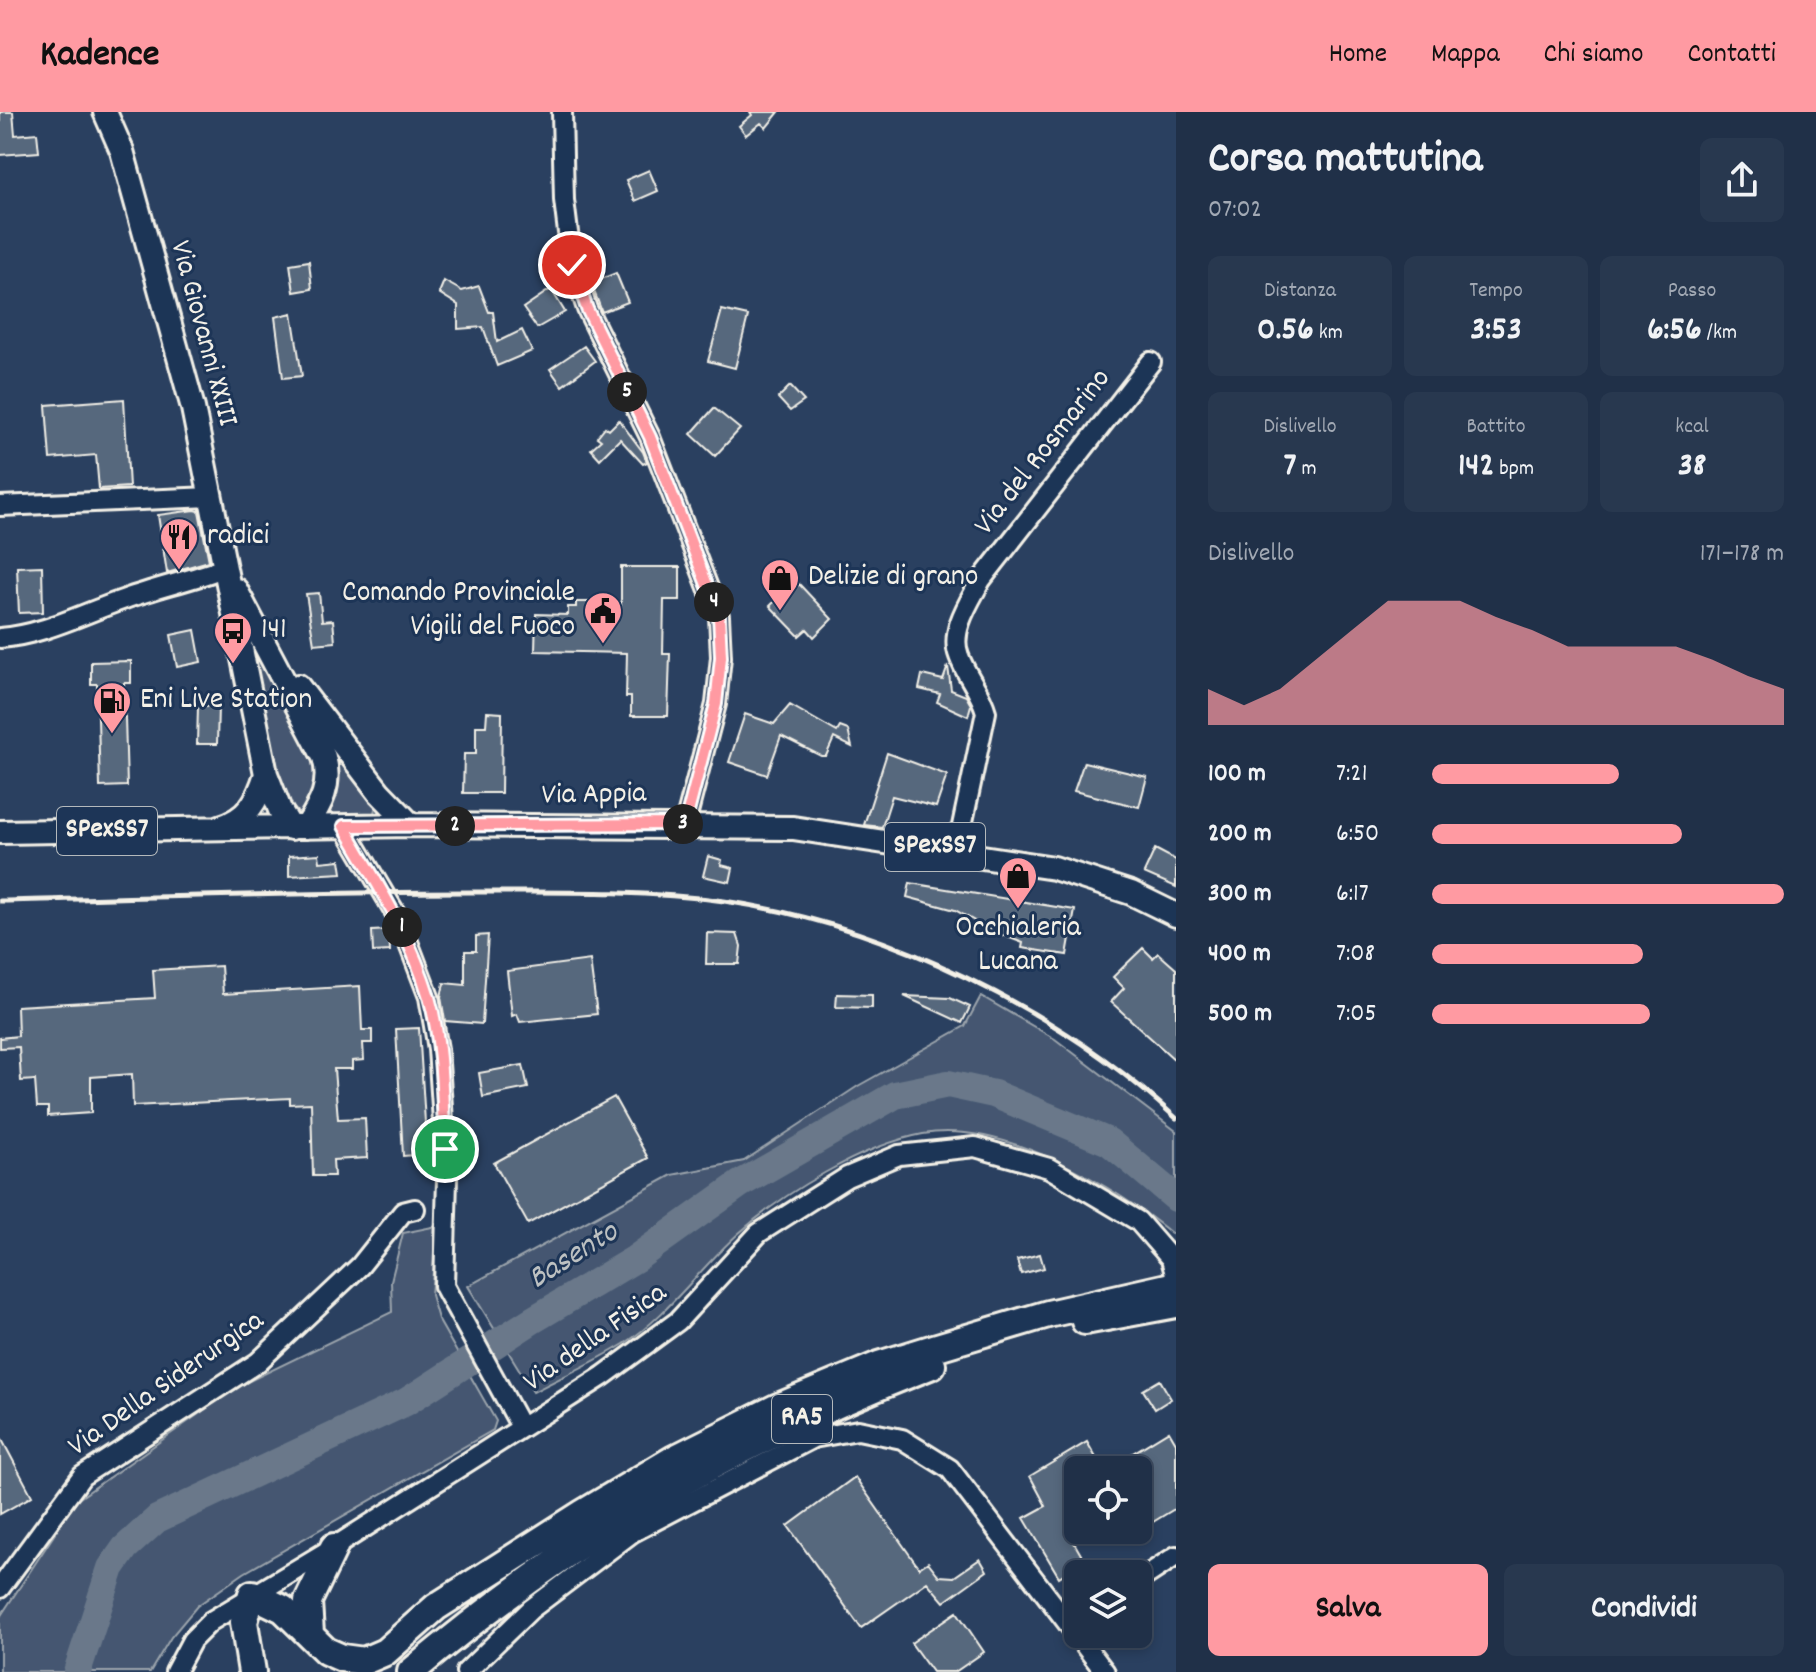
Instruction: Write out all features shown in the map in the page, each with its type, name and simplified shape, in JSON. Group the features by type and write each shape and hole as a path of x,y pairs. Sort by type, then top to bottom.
{"highway":[{"name":"RA5","path":"411,1672 481,1613 617,1519 722,1457 831,1404 975,1352 1161,1300 1176,1285"},
{"name":"RA5","path":"384,1672 525,1552 674,1459 776,1408 879,1365 1048,1314 1161,1300"},
{"path":"310,1634 308,1601 334,1547"},
{"path":"252,1672 244,1622 252,1594 283,1609 326,1651 342,1658 364,1661 385,1652 436,1607 525,1552"},
{"path":"432,1672 473,1633 481,1613"}],"main road":[{"name":"Via Giovanni XXIII","path":"105,112 130,181 193,408 227,571"},
{"path":"227,571 327,768 325,791 298,827 276,801 266,774 240,654 227,571"},
{"path":"266,644 379,792 411,825"},
{"path":"214,829 244,816 258,798 266,774"},
{"name":"Via Appia","path":"0,832 411,825 685,824 793,828 957,850 1082,876 1131,893 1176,915"}],"street":[{"path":"562,112 564,200 572,265 587,309 650,437 719,616 721,657 716,704 685,824"},
{"name":"Via del Rosmarino","path":"957,850 986,712 980,690 958,654 960,619 981,580 1151,362"},
{"path":"0,506 211,497"},
{"path":"0,638 16,637 227,571"},
{"path":"344,826 400,921 429,997 438,1049 447,1179 444,1286 520,1425"},
{"name":"Via della Fisica","path":"175,1672 201,1631 252,1594 334,1547 502,1440 520,1425 603,1376 678,1321 759,1233 847,1177 899,1155 975,1147 1049,1168 1138,1221 1171,1259 1176,1278"},
{"name":"Via Della Siderurgica","path":"0,1588 82,1476 258,1362 360,1266 403,1212 415,1209"},
{"path":"466,1672 531,1609 633,1532 813,1438 858,1430 902,1439 950,1469 1064,1610"},
{"path":"1152,1572 1176,1556"},
{"path":"1090,1648 1105,1672"}],"shaded area":[{"path":"251,640 310,743 322,779 302,816 285,800 279,787 249,655"},
{"path":"305,700 376,804 374,813 323,818"},
{"path":"981,996 1055,1039 1176,1131 1176,1237 1091,1179 1023,1147 955,1132 923,1134 875,1148 800,1187 738,1234 640,1332 602,1357 533,1392 468,1286 672,1175 744,1161 858,1086 965,1026"},
{"path":"437,1226 431,1295 438,1319 496,1421 493,1430 244,1573 197,1606 171,1637 150,1672 0,1672 0,1617 77,1500 237,1387 392,1312 391,1281 403,1233"}],"building":[{"path":"0,112 13,112 15,135 37,133 39,152 0,155"},
{"path":"750,112 779,112 766,128 761,123 746,135 739,126 752,115"},
{"path":"649,170 658,191 635,201 626,180"},
{"path":"309,261 312,289 294,292 290,264"},
{"path":"616,273 628,302 602,312 591,283"},
{"path":"444,281 462,291 479,286 489,312 493,312 497,342 522,330 532,351 497,366 483,327 458,329 458,305 439,293"},
{"path":"551,289 565,312 537,328 523,308"},
{"path":"722,310 748,316 735,368 708,361"},
{"path":"292,313 302,376 283,378 275,317"},
{"path":"584,346 595,361 562,386 550,369"},
{"path":"790,386 804,401 790,411 778,398"},
{"path":"124,399 129,487 99,489 96,455 50,459 46,405"},
{"path":"714,408 740,429 715,456 691,434"},
{"path":"619,420 647,462 643,464 620,439 600,459 591,449 601,440 597,437 605,427 609,430"},
{"path":"199,511 209,561 167,573 158,515"},
{"path":"42,566 43,612 19,613 17,567"},
{"path":"621,567 680,567 680,600 664,600 663,654 670,654 668,716 631,716 631,697 626,697 627,653 535,651 536,614 568,615 568,607 576,607 576,602 591,602 591,612 621,613"},
{"path":"799,584 832,619 814,637 807,629 799,636 770,606 788,588 792,591"},
{"path":"319,593 322,621 333,620 335,642 314,644 306,594"},
{"path":"195,630 201,662 177,667 171,635"},
{"name":"Eni Live Station","path":"131,661 131,683 124,683 127,786 100,787 97,684 91,684 91,662"},
{"path":"948,666 951,690 966,696 971,705 968,716 937,702 940,694 919,689 922,675 943,680"},
{"path":"790,705 837,732 840,727 848,730 852,747 834,738 826,756 821,756 781,736 767,775 729,762 745,714 774,724"},
{"path":"198,706 218,706 217,744 197,744"},
{"path":"487,712 502,713 501,793 463,793 464,754 476,754 476,726 486,726"},
{"path":"887,753 947,775 936,807 892,796 882,827 864,825"},
{"path":"1084,762 1147,777 1139,807 1074,791"},
{"path":"1155,849 1176,860 1176,887 1144,873"},
{"path":"319,854 320,862 340,860 342,873 289,876 289,856"},
{"path":"708,856 722,860 721,865 733,868 730,882 703,876"},
{"path":"910,883 1075,910 1067,955 1022,948 1023,943 992,931 955,910 907,897"},
{"path":"389,930 390,951 373,952 372,931"},
{"path":"707,933 737,934 741,946 739,964 706,964"},
{"path":"488,935 482,1024 445,1021 441,997 444,983 465,985 465,951 476,951 476,936"},
{"path":"1143,948 1153,958 1158,953 1176,969 1176,1061 1111,1002 1124,988 1113,977"},
{"path":"590,960 597,1014 520,1022 517,1014 512,1016 507,971"},
{"path":"221,966 223,994 360,986 362,1030 372,1030 372,1043 363,1043 364,1060 352,1061 352,1069 334,1069 338,1119 365,1118 367,1158 333,1160 334,1176 313,1176 311,1103 290,1104 290,1098 133,1106 132,1074 91,1077 91,1113 48,1116 48,1107 37,1107 35,1080 21,1081 19,1047 0,1048 0,1038 18,1036 17,1006 155,998 153,970"},
{"path":"837,994 872,995 872,1008 836,1007"},
{"path":"904,996 950,998 970,1007 962,1023"},
{"path":"419,1028 427,1154 403,1156 396,1029"},
{"path":"523,1065 528,1088 483,1097 479,1073"},
{"path":"614,1097 648,1158 528,1224 494,1163"},
{"path":"1040,1254 1044,1268 1021,1274 1017,1260"},
{"path":"1160,1380 1171,1399 1155,1409 1143,1390"},
{"path":"1169,1431 1176,1443 1176,1508 1152,1523 1152,1456 1128,1456"},
{"path":"0,1436 32,1496 0,1514"},
{"path":"1087,1442 1095,1456 1064,1456 1064,1544 1075,1544 1084,1560 1064,1560 1064,1574 1059,1577 1024,1518 1046,1506 1030,1476"},
{"path":"855,1477 919,1568 928,1562 939,1576 954,1577 980,1559 987,1571 944,1602 927,1582 861,1628 788,1526"},
{"path":"957,1612 984,1652 955,1672 932,1672 911,1643"}],"waterway":[{"name":"Basento","path":"77,1672 111,1568 125,1548 157,1519 406,1402 531,1321 635,1259 740,1184 895,1095 948,1084 994,1094 1109,1142 1176,1198"}],"railway":[{"path":"0,901 412,892 629,893 692,897 784,912 845,929 965,977 1078,1041 1129,1078 1176,1118"}],"place":[{"name":"radici","path":"179,571"},
{"name":"Delizie di grano","path":"780,612"},
{"name":"Comando Provinciale Vigili del Fuoco","path":"603,645"},
{"name":"141","path":"233,665"},
{"name":"Eni Live Station","path":"112,735"},
{"name":"Occhialeria Lucana","path":"1018,910"}],"route":[{"path":"445,1149 438,1049 429,997 400,921 344,826 685,824 716,704 721,657 719,616 650,437 587,309 572,265"}]}
